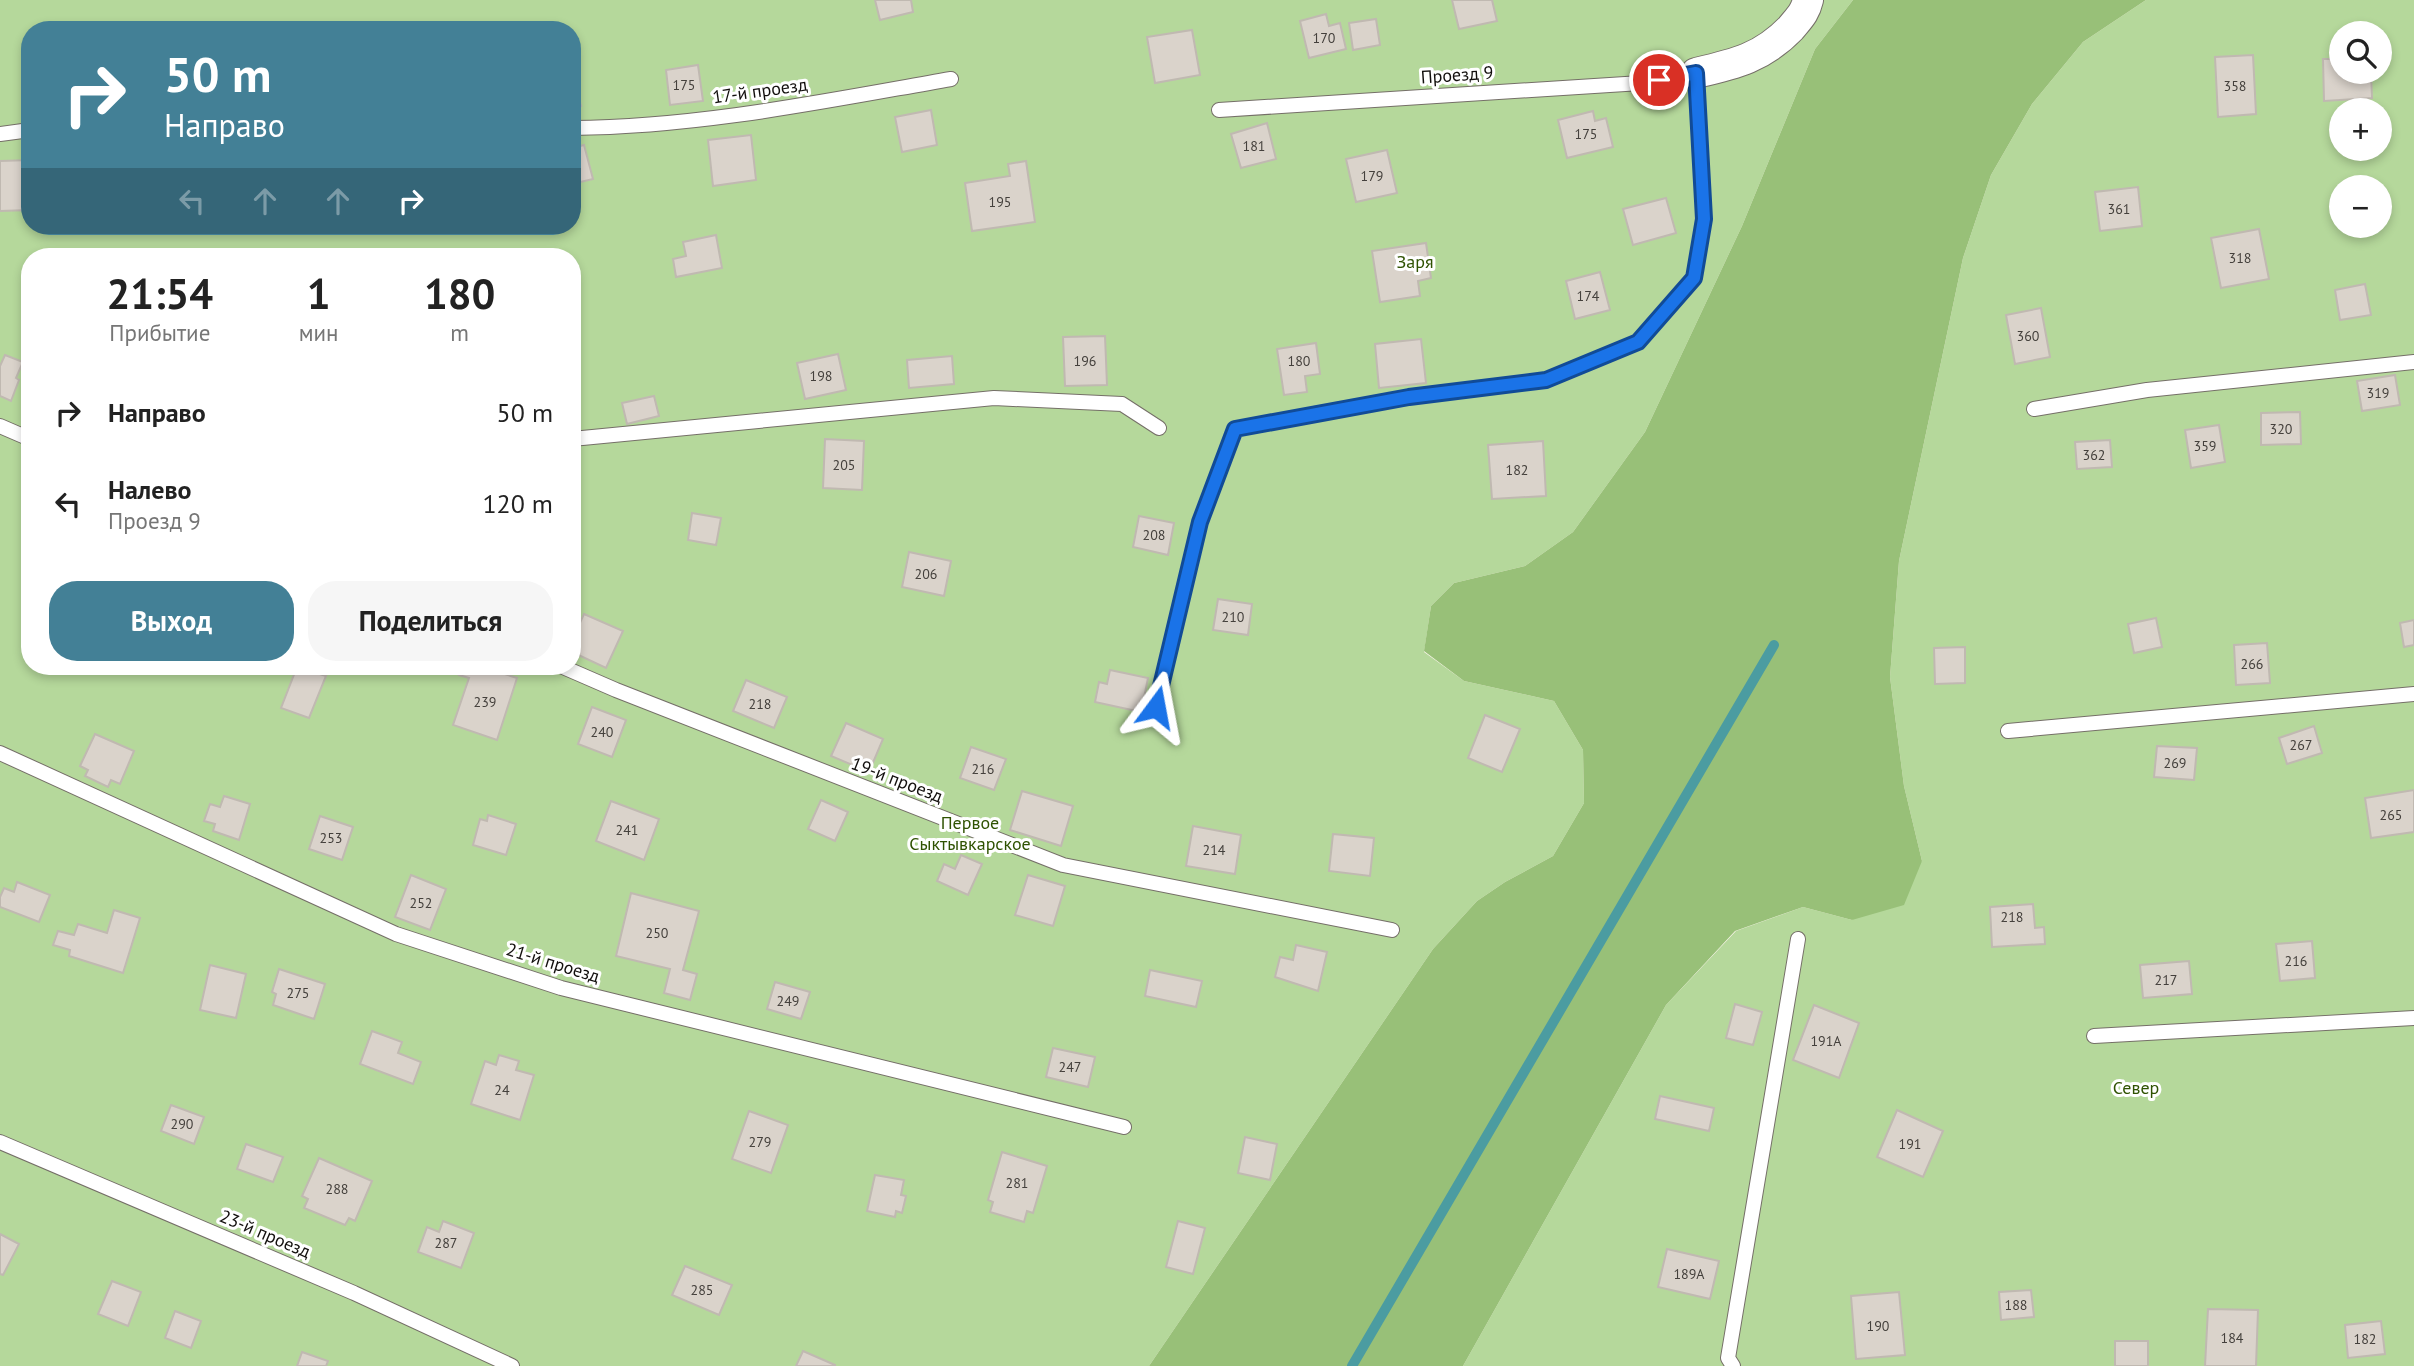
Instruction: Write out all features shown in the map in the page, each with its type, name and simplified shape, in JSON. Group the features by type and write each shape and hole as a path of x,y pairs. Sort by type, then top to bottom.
{"street":[{"path":"1696,73 1739,64 1776,44 1805,12 1808,0"}],"lane":[{"name":"Проезд 9","path":"1219,110 1641,83 1696,73"},
{"path":"1156,707 1200,522 1235,429 1409,397 1546,380 1638,342 1694,278 1704,219 1696,73"},
{"name":"17-й проезд","path":"581,128 626,127 763,112 951,79"},
{"path":"0,134 21,131"},
{"path":"2034,409 2147,390 2414,362"},
{"path":"581,438 994,398 1122,404 1159,428"},
{"path":"0,426 21,435"},
{"name":"19-й проезд","path":"581,675 1063,865 1392,930"},
{"path":"2008,732 2414,694"},
{"name":"21-й проезд","path":"0,752 396,934 561,988 1124,1128"},
{"path":"1733,1366 1728,1357 1798,939"},
{"path":"2094,1036 2414,1018"},
{"name":"23-й проезд","path":"0,1142 354,1293 512,1366"}],"green space":[{"name":"Первое Сыктывкарское","path":"0,0 1853,0 1815,49 1742,226 1645,432 1573,532 1525,566 1454,583 1431,606 1424,652 1464,681 1554,701 1583,750 1584,803 1553,856 1477,901 1433,949 1149,1366 0,1366"},
{"path":"1853,0 2146,0 2083,42 2032,104 1991,175 1963,258 1899,561 1890,677 1904,786 1922,861 1904,905 1852,920 1803,907 1735,931 1666,1005 1463,1366 1149,1366 1433,949 1477,901 1553,856 1584,803 1583,750 1554,701 1464,681 1424,651 1431,606 1454,583 1525,566 1573,532 1645,432 1742,226 1815,49"},
{"name":"Север","path":"2146,0 2414,0 2414,1366 1463,1366 1666,1005 1736,931 1803,907 1852,920 1922,861 1904,786 1890,677 1899,561 1963,258 1991,175 2032,104 2083,42"}],"building":[{"path":"875,0 911,0 913,12 880,20"},
{"path":"1452,0 1492,0 1497,21 1459,29"},
{"path":"1326,14 1329,26 1340,23 1346,49 1309,58 1300,21"},
{"path":"1376,19 1380,45 1353,50 1349,23"},
{"path":"1192,30 1200,75 1155,83 1147,37"},
{"path":"2253,55 2256,114 2218,117 2215,57"},
{"path":"2323,59 2329,59 2329,84 2371,84 2372,98 2329,98 2329,101 2324,101"},
{"path":"698,65 703,101 670,105 666,70"},
{"path":"931,110 937,145 902,152 895,117"},
{"path":"1593,111 1595,121 1606,118 1613,147 1567,158 1558,120"},
{"path":"1267,123 1276,159 1241,168 1231,134"},
{"path":"751,135 756,180 713,186 708,140"},
{"path":"584,145 593,179 581,182 581,146"},
{"path":"1387,150 1397,193 1356,202 1346,159"},
{"path":"21,160 21,210 0,211 0,161"},
{"path":"1026,161 1035,222 972,231 965,183 1010,176 1008,164"},
{"path":"2138,187 2142,226 2100,231 2095,192"},
{"path":"1666,198 1676,233 1633,245 1623,209"},
{"path":"2259,229 2269,279 2221,288 2211,238"},
{"path":"716,235 722,268 676,277 673,259 686,256 683,242"},
{"path":"1426,243 1431,278 1418,281 1420,296 1380,302 1372,251"},
{"path":"1600,272 1610,310 1575,319 1566,281"},
{"path":"2365,284 2371,315 2340,320 2335,290"},
{"path":"2041,308 2050,357 2015,364 2006,315"},
{"path":"1105,336 1107,385 1065,386 1063,337"},
{"path":"1421,339 1426,383 1379,388 1375,344"},
{"path":"1316,343 1320,374 1305,376 1307,392 1284,395 1277,349"},
{"path":"838,354 846,390 805,399 797,363"},
{"path":"5,355 21,361 16,378 19,380 11,401 0,396 0,366"},
{"path":"952,356 954,384 909,388 907,360"},
{"path":"2395,375 2400,405 2362,411 2357,381"},
{"path":"654,396 659,416 627,424 622,403"},
{"path":"2300,412 2301,444 2261,445 2261,413"},
{"path":"2219,425 2225,462 2191,468 2185,430"},
{"path":"825,439 864,441 862,490 823,488"},
{"path":"2110,440 2112,467 2077,469 2075,442"},
{"path":"1543,441 1546,496 1492,499 1488,445"},
{"path":"692,513 721,518 716,545 688,540"},
{"path":"1139,516 1174,523 1168,555 1133,547"},
{"path":"909,552 951,561 944,596 902,587"},
{"path":"1218,599 1252,604 1248,635 1213,630"},
{"path":"584,614 623,631 606,668 581,656 581,620"},
{"path":"2156,618 2162,647 2134,653 2128,624"},
{"path":"2414,620 2414,645 2404,647 2400,623"},
{"path":"2267,643 2270,683 2236,685 2234,645"},
{"path":"1965,647 1965,683 1935,684 1934,648"},
{"path":"1110,670 1148,678 1141,712 1095,702 1099,682 1107,684"},
{"path":"294,675 326,676 309,718 281,708"},
{"path":"459,675 508,675 517,678 497,740 453,725 469,678"},
{"path":"746,680 787,697 774,728 733,711"},
{"path":"592,707 626,720 612,757 578,744"},
{"path":"1485,715 1520,729 1502,772 1468,758"},
{"path":"846,723 883,739 869,772 831,756"},
{"path":"2314,726 2322,753 2287,764 2279,738"},
{"path":"95,734 134,751 120,784 111,780 108,787 85,776 88,770 80,766"},
{"path":"2157,746 2197,748 2194,780 2154,777"},
{"path":"971,747 1006,759 994,790 960,778"},
{"path":"2414,790 2414,832 2371,838 2365,798"},
{"path":"1022,791 1073,806 1061,846 1010,830"},
{"path":"224,796 250,804 239,840 213,831 215,824 204,821 210,804 220,807"},
{"path":"821,800 848,812 835,841 808,829"},
{"path":"611,801 659,819 644,860 596,841"},
{"path":"488,815 516,824 506,855 473,845 480,819 487,821"},
{"path":"320,816 353,827 342,860 309,849"},
{"path":"1193,826 1241,835 1235,874 1186,866"},
{"path":"1333,834 1374,838 1370,876 1329,871"},
{"path":"961,855 982,864 968,895 937,881 944,864 955,869"},
{"path":"411,875 446,889 430,930 395,917"},
{"path":"1028,875 1065,886 1053,926 1015,915"},
{"path":"17,882 50,895 39,922 0,907 4,888 14,892"},
{"path":"631,893 699,911 683,970 697,974 690,1000 664,993 670,969 616,956"},
{"path":"2033,904 2035,928 2044,927 2045,944 1992,947 1990,907"},
{"path":"114,910 140,918 123,973 69,956 70,950 53,945 58,931 74,935 78,924 107,933"},
{"path":"2312,941 2315,978 2280,981 2276,944"},
{"path":"1296,945 1327,952 1318,991 1275,977 1280,957 1293,960"},
{"path":"2189,961 2192,994 2143,998 2140,965"},
{"path":"210,965 246,974 236,1018 200,1010"},
{"path":"279,969 325,984 314,1019 273,1005 276,994 272,992"},
{"path":"1150,970 1202,981 1196,1007 1145,996"},
{"path":"775,982 810,992 801,1019 767,1009"},
{"path":"1735,1004 1762,1012 1753,1045 1726,1038"},
{"path":"1814,1005 1859,1023 1839,1078 1793,1060"},
{"path":"372,1031 402,1042 398,1053 421,1062 413,1084 360,1064"},
{"path":"1053,1048 1095,1057 1088,1087 1046,1077"},
{"path":"499,1055 519,1061 516,1070 534,1075 520,1120 471,1104 485,1061 496,1065"},
{"path":"1660,1096 1714,1108 1709,1131 1655,1119"},
{"path":"171,1105 204,1117 194,1144 161,1131"},
{"path":"1897,1110 1943,1131 1923,1177 1877,1157"},
{"path":"749,1111 788,1125 771,1173 732,1159"},
{"path":"1245,1137 1277,1144 1270,1180 1238,1173"},
{"path":"246,1144 283,1157 273,1182 237,1169"},
{"path":"1002,1152 1047,1166 1033,1213 1027,1211 1024,1222 990,1212 993,1202 988,1200"},
{"path":"319,1158 372,1181 355,1221 349,1218 345,1225 304,1208 308,1199 302,1196"},
{"path":"875,1175 904,1180 901,1195 906,1196 902,1213 896,1211 895,1217 867,1211"},
{"path":"443,1221 474,1233 461,1268 418,1252 427,1227 439,1232"},
{"path":"1178,1221 1205,1228 1193,1274 1166,1267"},
{"path":"0,1234 19,1244 3,1275 0,1274"},
{"path":"1667,1249 1719,1261 1710,1299 1658,1287"},
{"path":"685,1266 732,1285 719,1315 672,1295"},
{"path":"112,1281 141,1292 128,1326 98,1314"},
{"path":"2031,1290 2034,1317 2001,1320 1999,1292"},
{"path":"1899,1292 1905,1355 1856,1359 1851,1296"},
{"path":"2208,1309 2258,1310 2256,1366 2205,1366"},
{"path":"175,1311 201,1321 191,1348 165,1338"},
{"path":"2381,1321 2385,1354 2348,1358 2345,1325"},
{"path":"2115,1341 2148,1341 2148,1366 2115,1366"},
{"path":"803,1351 835,1365 835,1366 796,1366"},
{"path":"302,1352 328,1361 326,1366 297,1366"}],"waterway":[{"path":"1352,1366 1774,645"}],"route":[{"path":"1156,707 1200,522 1235,429 1409,397 1546,380 1638,342 1694,278 1704,219 1696,73 1659,80"}],"park label":[{"name":"Заря","path":"1415,262"}]}
